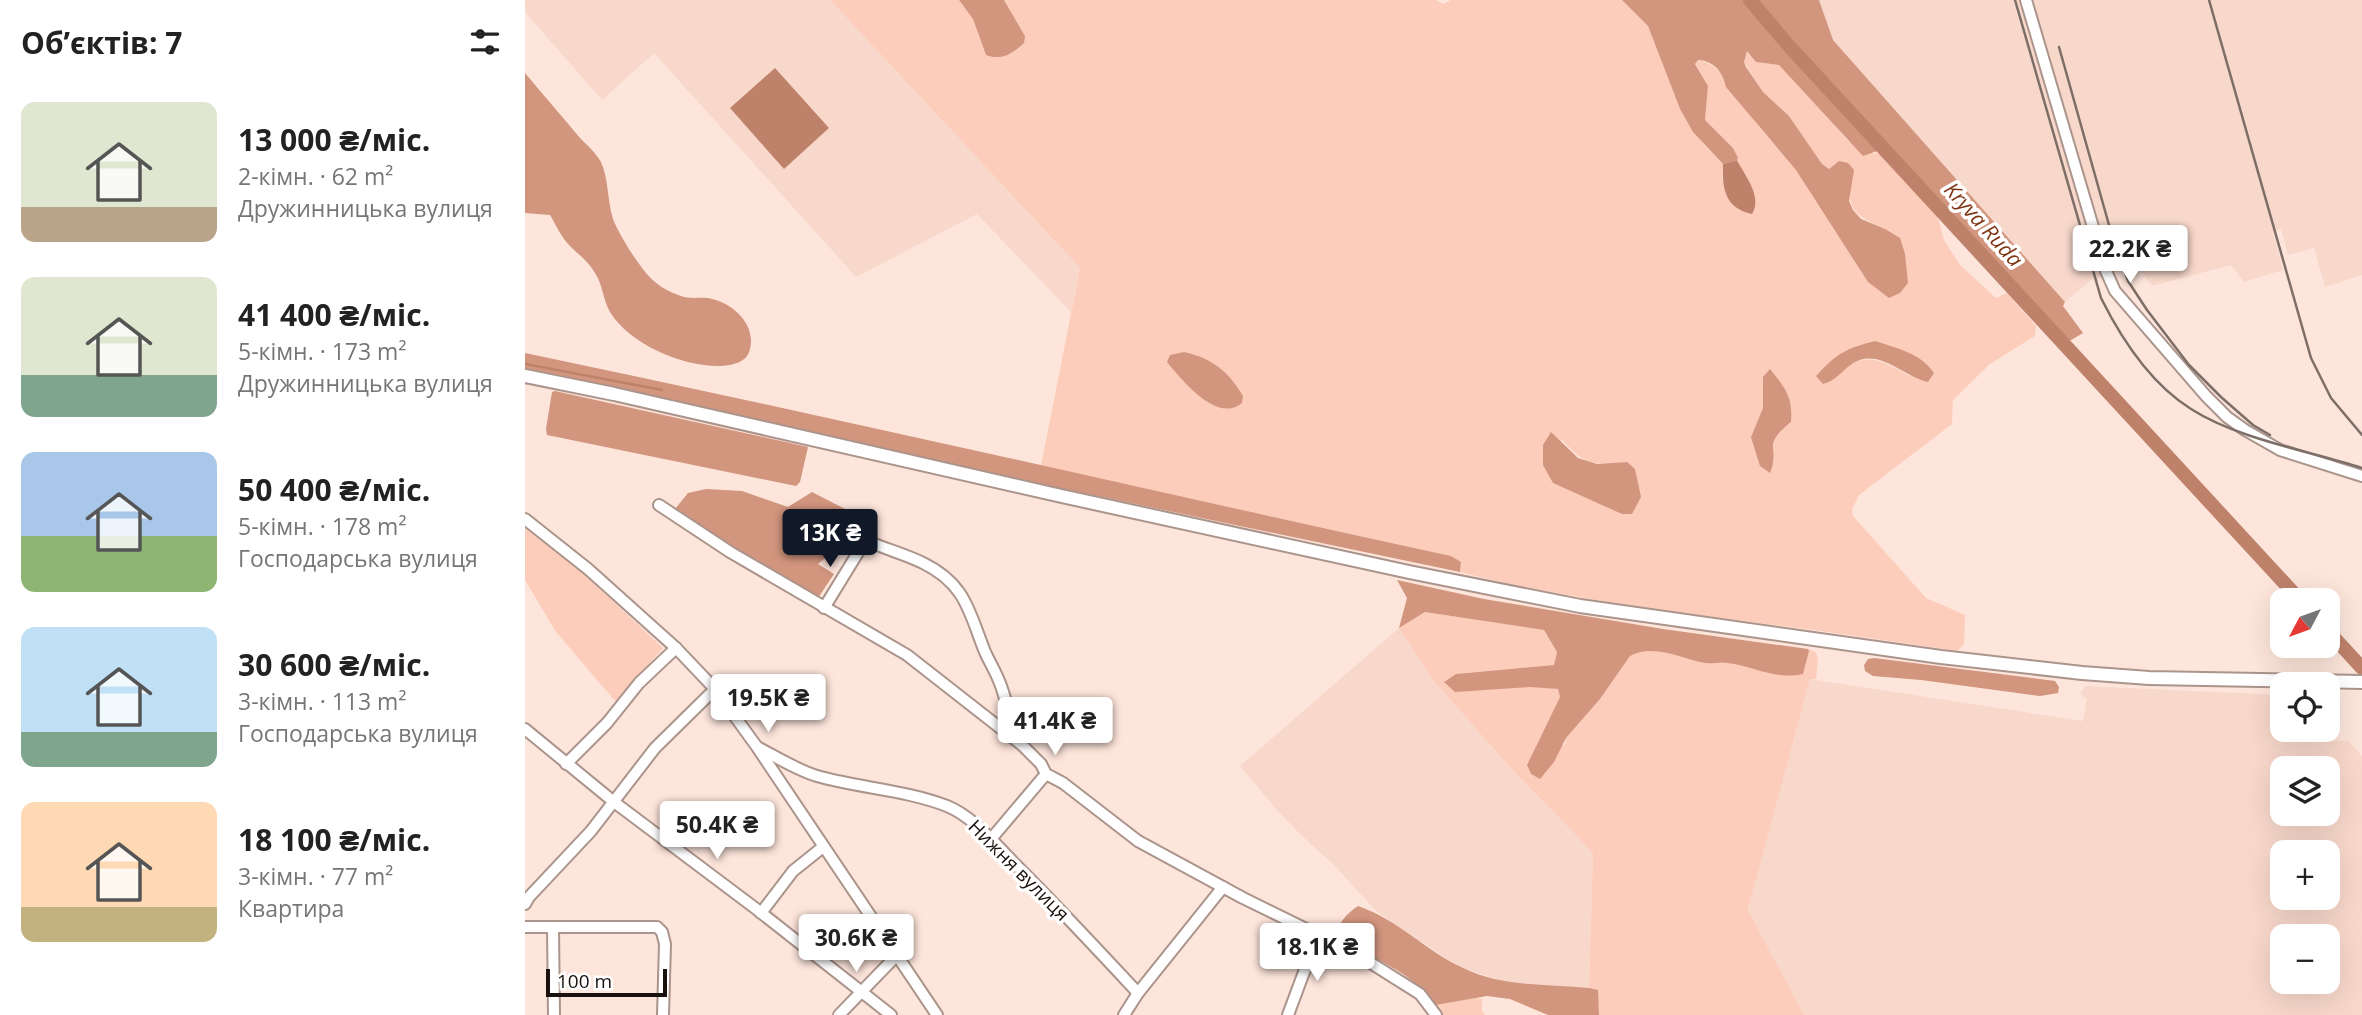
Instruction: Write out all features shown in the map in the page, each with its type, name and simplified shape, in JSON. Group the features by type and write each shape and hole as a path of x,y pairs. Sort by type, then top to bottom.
{"main road":[{"path":"525,376 1384,566 1580,606 1941,657 2082,673 2186,679 2362,682"}],"street":[{"path":"2026,0 2106,271 2115,290 2181,369 2217,408 2236,424 2280,450 2362,476"},
{"path":"659,505 730,552 907,655 1022,745 1041,764 1046,774 1063,783 1138,841 1322,939 1355,953 1413,989 1427,1000 1436,1015"},
{"path":"525,519 587,569 676,648 715,689 937,1015"},
{"path":"824,608 862,546 867,544 872,543 923,563 948,579 962,595 972,613 986,656 1001,685 1011,724 1022,745"},
{"path":"566,764 607,723 639,683 676,648"},
{"path":"525,904 614,803 649,755 715,689"},
{"path":"525,729 614,803 891,1015"},
{"name":"Нижня вулиця","path":"757,747 817,776 926,800 949,807 964,816 991,839 1138,993"},
{"path":"991,839 1046,774"},
{"path":"761,913 793,871 823,848"},
{"path":"1124,1015 1138,993 1223,887"},
{"path":"525,911 526,928 660,929 664,944 663,1015"},
{"path":"553,927 554,1015"},
{"path":"1288,1015 1304,972 1322,939"},
{"path":"839,1015 897,955"}],"shaded area":[{"path":"525,0 830,0 1080,268 1071,312 977,214 856,277 654,53 602,100 525,12"},
{"path":"830,0 959,0 973,19 986,55 1000,56 1013,51 1025,36 1004,0 1436,0 1443,4 1451,0 1622,0 1648,26 1680,109 1705,146 1723,164 1722,179 1743,173 1733,148 1705,120 1708,86 1695,63 1697,60 1717,69 1764,133 1796,169 1868,282 1885,229 1862,217 1852,205 1848,163 1839,162 1829,169 1822,164 1789,116 1763,92 1744,62 1749,51 1756,62 1779,65 1848,141 1874,154 1879,152 1938,218 1944,240 1960,265 1996,298 2007,293 2036,326 2035,336 1990,364 1953,400 1952,424 1859,495 1852,509 1853,516 1926,598 1965,615 1964,644 1957,651 1544,591 1460,572 1461,562 1451,556 1041,466 1080,268","holes":["1875,341 1934,373 1928,382 1882,362 1864,360 1854,363","1763,408 1791,422 1775,439 1774,463 1751,437","1561,439 1590,462 1627,462 1565,488 1553,483"]},
{"path":"959,0 1004,0 1025,36 1024,43 1007,55 986,55 973,19"},
{"path":"1622,0 1819,0 1833,40 2065,302 2063,306 2083,333 2066,341 1889,147 1863,156 1779,65 1756,62 1747,51 1744,62 1746,67 1763,92 1789,116 1822,164 1829,169 1839,161 1848,163 1854,170 1849,201 1853,210 1861,219 1900,238 1905,254 1908,283 1900,293 1889,298 1868,282 1796,170 1726,87 1720,72 1713,65 1698,60 1695,64 1708,86 1705,120 1733,148 1737,160 1723,164 1693,132 1680,109 1648,26"},
{"path":"1819,0 2362,0 2362,275 2325,287 2314,248 2288,255 2281,229 2273,231 2283,270 2244,282 2231,265 2152,286 2138,267 2092,279 2065,302 1833,40"},
{"path":"775,68 829,128 784,169 730,108"},
{"path":"525,73 601,162 613,219 646,273 671,292 685,297 708,298 735,311 750,332 750,349 746,357 725,366 706,365 675,358 644,344 619,324 610,312 595,273 561,235 550,215 525,213"},
{"path":"1737,160 1754,194 1755,207 1752,214 1731,202 1723,182 1723,164"},
{"path":"1875,341 1915,356 1934,373 1928,382 1886,362 1869,358 1855,362 1834,379 1823,384 1816,376 1842,353"},
{"path":"1184,352 1211,362 1226,373 1243,396 1242,403 1232,408 1222,408 1201,397 1167,362 1170,355"},
{"path":"525,353 1451,556 1461,562 1460,572 1006,477 550,374 525,371"},
{"path":"1770,369 1787,393 1791,405 1791,422 1776,437 1770,473 1760,466 1751,437 1763,408 1763,377"},
{"path":"552,392 808,447 800,482 796,486 547,435"},
{"path":"1551,432 1578,458 1597,464 1627,462 1635,469 1641,497 1632,514 1622,514 1553,483 1543,465 1543,445"},
{"path":"706,489 742,491 788,507 812,492 847,510 854,520 850,536 818,564 834,574 818,598 784,582 675,509 688,493"},
{"path":"525,528 577,568 663,648 616,702 556,632 525,580"},
{"path":"1397,580 1484,599 1809,651 1803,674 1792,675 1773,674 1727,663 1705,663 1658,651 1639,652 1630,656 1600,699 1566,738 1554,762 1540,779 1531,774 1527,765 1560,697 1558,689 1530,687 1455,692 1444,682 1456,674 1554,665 1557,652 1544,630 1425,612 1399,628 1407,598"},
{"path":"1425,612 1544,630 1557,652 1554,665 1456,674 1558,689 1560,697 1527,765 1565,744 1566,738 1600,699 1630,656 1639,652 1658,651 1705,663 1728,663 1773,674 1793,675 1803,673 1808,649 1816,652 1816,679 1810,679 1748,910 1804,1015 1599,1015 1597,990 1589,988 1593,853 1507,764 1433,680 1399,628"},
{"path":"1399,628 1433,680 1507,764 1593,853 1589,988 1507,982 1461,968 1377,912 1334,865 1276,809 1240,766"},
{"path":"1868,659 2055,681 2059,687 2058,693 2040,696 1873,676 1865,671 1864,665"},
{"path":"1810,679 2083,721 2087,699 2080,694 2085,686 2270,694 2270,742 2349,741 2362,756 2362,1015 1804,1015 1748,910"},
{"path":"1358,906 1385,919 1448,960 1476,973 1508,981 1598,990 1599,1015 1548,1015 1510,999 1487,996 1436,1005 1404,975 1335,939 1343,920"},
{"path":"1482,999 1482,1011 1485,1015 1441,1015 1436,1005"}],"waterway":[{"name":"Kryva Ruda","path":"1750,0 1789,46 2289,588"},
{"path":"525,364 662,390"},
{"name":"Kryva Ruda","path":"2340,644 2362,668"}],"railway":[{"path":"2015,0 2101,298 2118,330 2139,360 2177,399 2210,419 2252,436 2362,468"},
{"path":"2209,0 2311,358 2331,398 2362,435"},
{"path":"2059,47 2109,225 2128,281 2189,365 2253,425 2270,435"}]}
